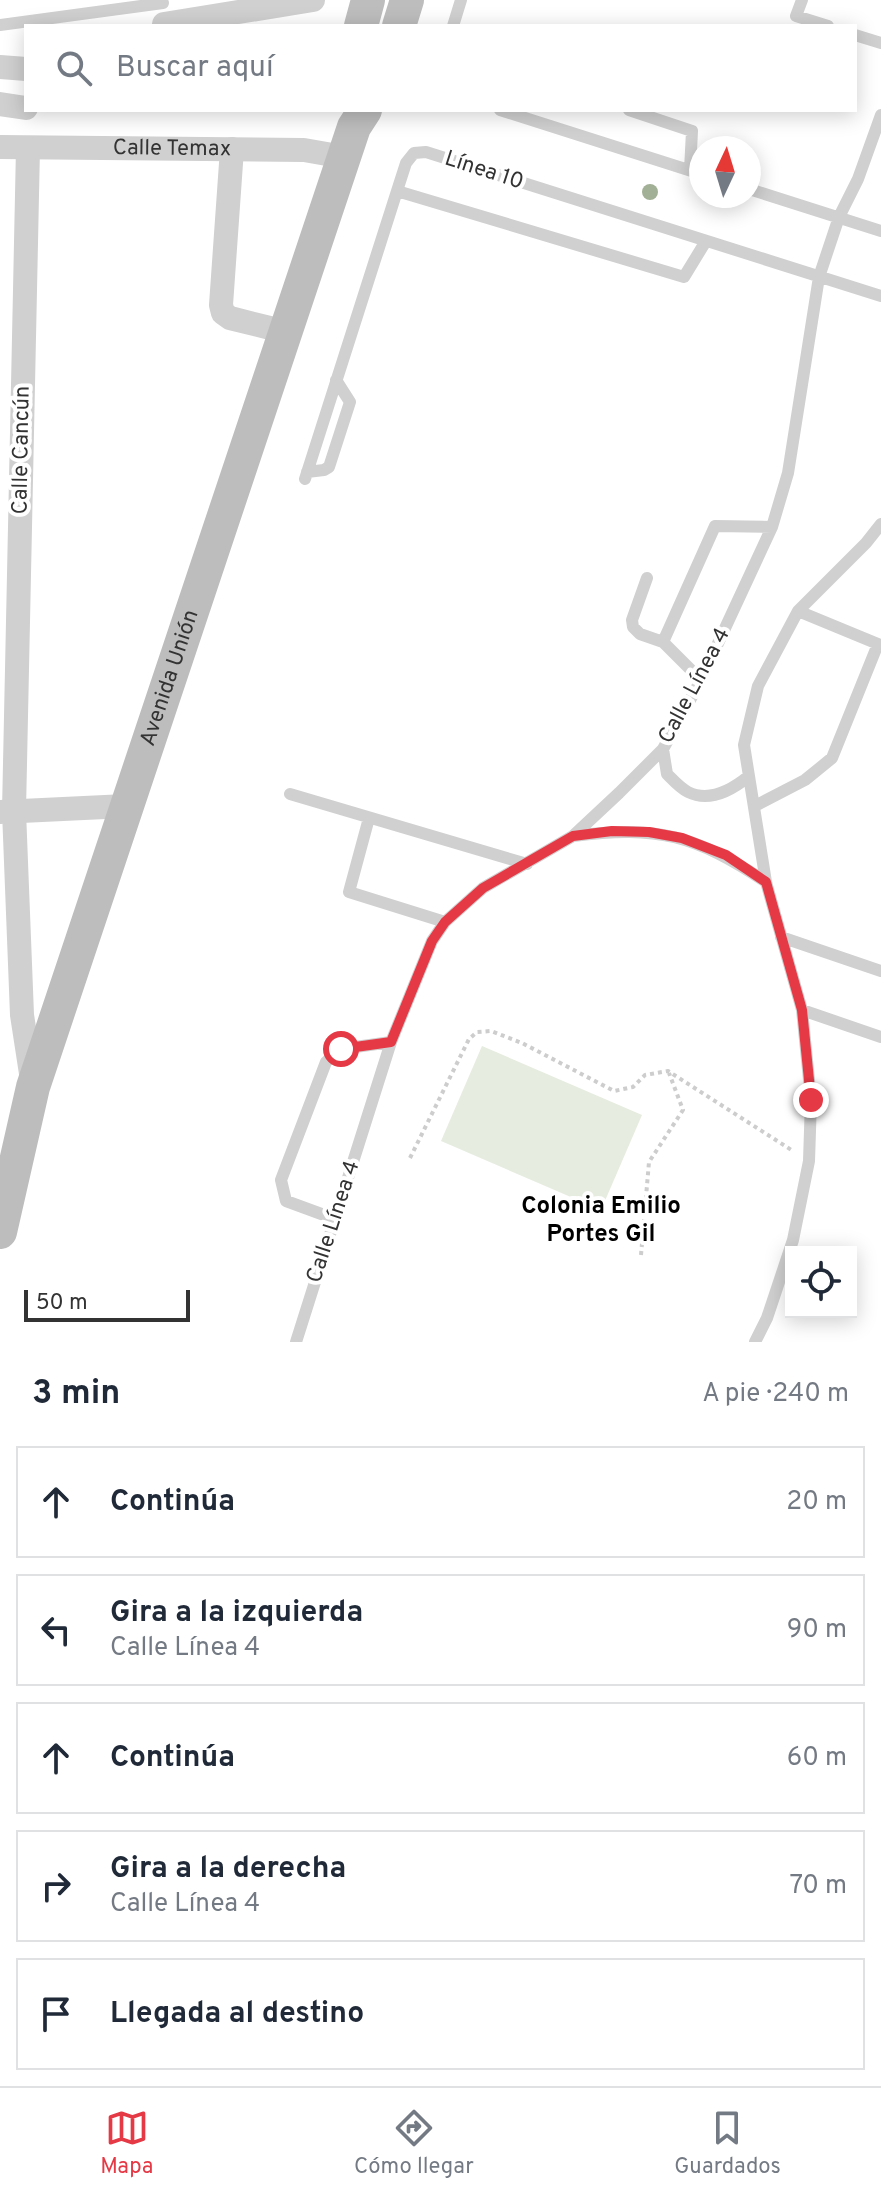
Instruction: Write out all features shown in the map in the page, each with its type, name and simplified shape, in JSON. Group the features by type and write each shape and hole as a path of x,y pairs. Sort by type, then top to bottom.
{"street":[{"path":"164,13 313,0"},
{"path":"362,24 368,0"},
{"path":"400,24 407,0"},
{"path":"0,67 24,69"},
{"path":"0,104 24,108"},
{"name":"Calle Temax","path":"0,147 304,150 354,126"},
{"name":"Avenida Unión","path":"0,1232 33,1087 354,126"},
{"name":"Calle Cancún","path":"28,148 7,812 22,1015 33,1087"},
{"path":"232,149 221,305 223,313 230,318 286,332"},
{"path":"7,812 126,806"}],"lane":[{"path":"454,24 461,0"},
{"path":"802,0 796,16 822,24"},
{"path":"0,25 164,13"},
{"path":"857,36 881,43"},
{"path":"506,112 689,170"},
{"path":"635,112 692,131 692,136"},
{"name":"Calle Línea 4","path":"296,1342 391,1042 432,941 445,922 483,888 573,836 663,749 701,680 772,527 788,473 819,277 839,217 858,179 881,115"},
{"name":"Línea 10","path":"336,380 350,402 329,467 306,475 336,380 406,163 414,153 426,152 881,296"},
{"path":"397,191 684,277 706,241"},
{"path":"761,193 881,231"},
{"path":"755,1342 767,1318 793,1240 809,1161 811,1100 802,1010 766,882 744,745 758,686 798,611 881,524"},
{"path":"663,642 715,526 772,527"},
{"path":"647,578 632,620 633,627 640,634 663,642 701,680"},
{"path":"755,806 805,780 832,758 878,644 798,611"},
{"path":"663,749 667,774 688,792 710,796 733,790 749,776"},
{"path":"290,794 527,864"},
{"path":"369,818 349,892 445,922"},
{"path":"573,836 612,831 649,832 682,838 726,855 766,882"},
{"path":"781,937 881,971"},
{"path":"802,1010 881,1037"},
{"path":"335,1219 286,1201 281,1180 326,1062 341,1049 391,1042"}],"path":[{"path":"410,1158 469,1039 477,1032 491,1031 522,1043 614,1091 633,1087 645,1075 668,1071 809,1161"},
{"path":"641,1255 649,1162 683,1110 668,1071"}],"shaded area":[{"path":"482,1046 642,1115 601,1210 441,1141"}],"district":[{"name":"Colonia Emilio Portes Gil","path":"601,1221"}],"route":[{"path":"341,1049 391,1042 432,941 445,922 483,888 573,836 612,831 649,832 682,838 726,855 766,882 802,1010 811,1100"}]}
